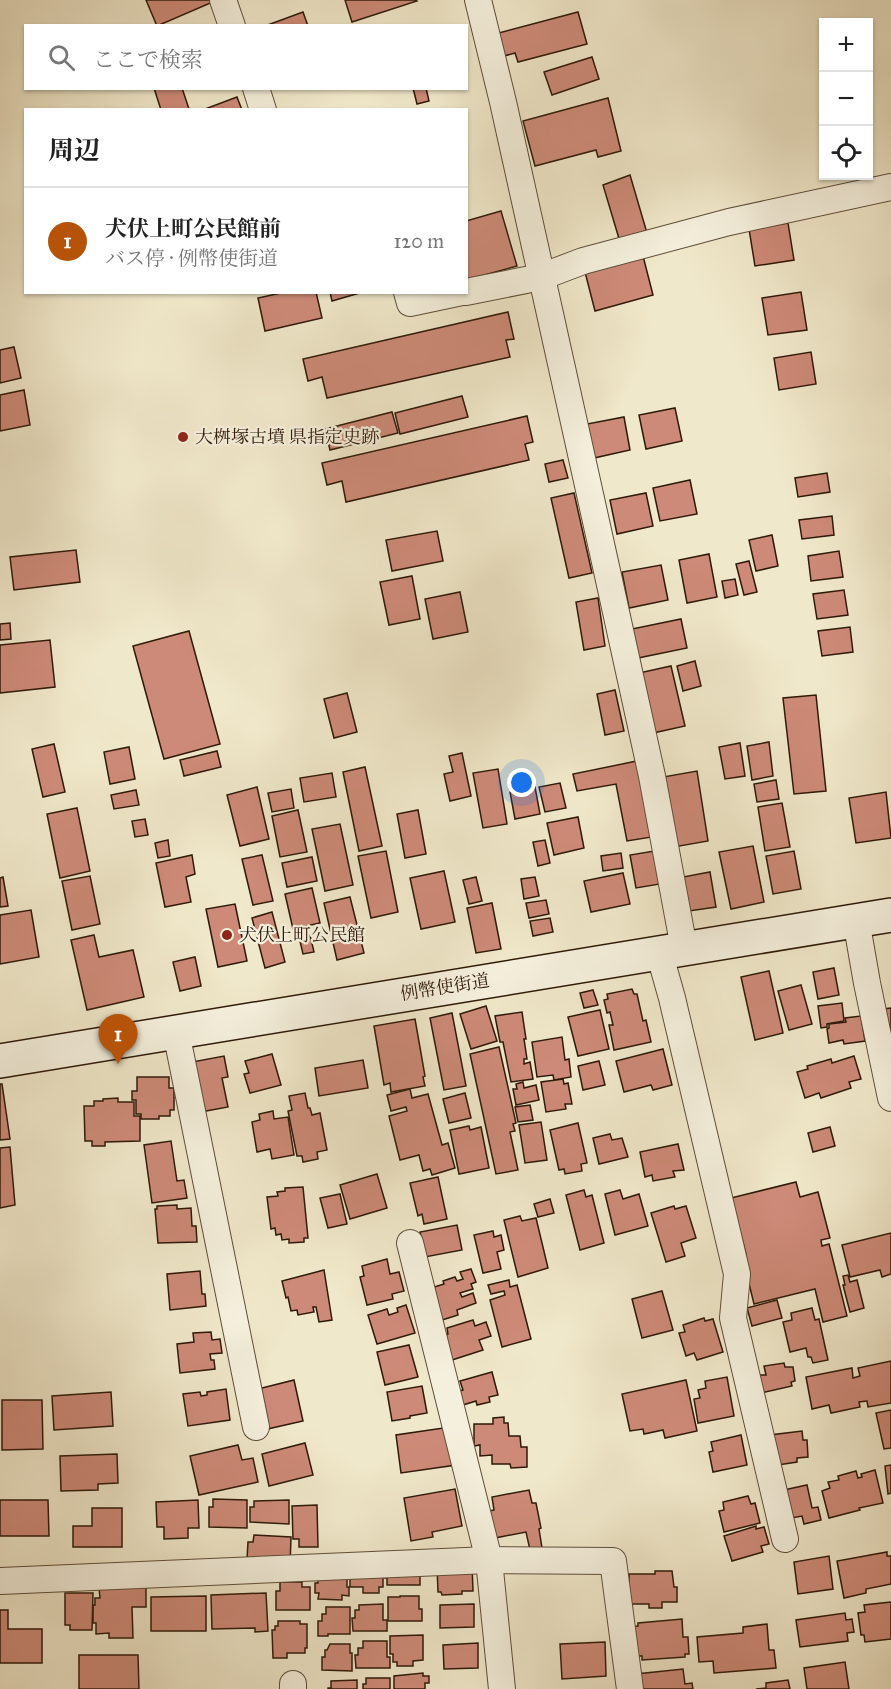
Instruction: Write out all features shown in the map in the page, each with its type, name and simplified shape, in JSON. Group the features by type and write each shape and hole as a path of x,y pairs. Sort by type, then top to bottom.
{"main road":[{"name":"例幣使街道","path":"0,1061 891,915"}],"street":[{"path":"223,0 231,24"},
{"path":"478,0 503,102 652,776 671,950 672,998 737,1274 733,1318 785,1539"},
{"path":"257,90 262,108"},
{"path":"468,292 541,277 583,261 729,222 891,187"},
{"path":"408,294 410,303 453,294"},
{"path":"856,920 891,1098"},
{"path":"176,1032 256,1427"},
{"path":"410,1243 489,1560 502,1689"},
{"path":"0,1581 489,1560 613,1561 630,1689"}],"building":[{"path":"146,0 215,1 162,24 156,24"},
{"path":"345,0 416,0 417,1 352,22"},
{"path":"303,12 307,24 270,24"},
{"path":"578,12 587,44 518,62 515,53 497,58 491,35"},
{"path":"592,57 599,79 552,95 544,72"},
{"path":"155,90 183,90 189,108 160,108"},
{"path":"414,90 426,90 429,101 417,104"},
{"path":"237,97 241,108 208,108"},
{"path":"608,98 621,151 598,157 596,150 535,166 523,121"},
{"path":"630,175 647,233 620,242 603,185"},
{"path":"501,211 517,266 468,279 468,220"},
{"path":"788,223 794,260 755,266 749,229"},
{"path":"643,256 653,295 595,311 585,272"},
{"path":"801,292 807,330 768,335 762,298"},
{"path":"276,294 316,294 322,318 265,331 258,298"},
{"path":"330,294 356,294 332,301"},
{"path":"508,312 514,339 506,340 510,357 327,398 322,377 308,381 303,359"},
{"path":"14,347 21,378 0,383 0,350"},
{"path":"811,352 816,384 779,390 774,358"},
{"path":"24,390 30,425 0,431 0,395"},
{"path":"462,396 468,417 400,434 395,413"},
{"path":"675,408 682,441 646,449 639,415"},
{"path":"392,412 398,433 330,450 325,429"},
{"path":"527,416 533,442 525,444 529,460 346,502 342,481 327,485 322,463"},
{"path":"624,417 630,450 594,458 587,424"},
{"path":"563,460 568,478 549,482 545,464"},
{"path":"827,473 830,492 798,497 795,478"},
{"path":"690,480 697,514 660,521 653,488"},
{"path":"574,493 592,573 569,578 551,498"},
{"path":"646,493 653,526 617,534 610,500"},
{"path":"832,516 834,535 802,539 799,520"},
{"path":"437,531 443,561 392,571 386,540"},
{"path":"772,535 778,566 756,571 749,540"},
{"path":"76,550 80,582 14,590 10,557"},
{"path":"839,551 843,577 811,581 808,556"},
{"path":"709,554 717,597 687,603 679,560"},
{"path":"749,561 757,592 744,595 736,564"},
{"path":"661,565 668,600 629,608 622,572"},
{"path":"412,576 420,619 389,625 380,582"},
{"path":"735,579 738,595 725,598 722,581"},
{"path":"844,590 848,615 817,619 813,594"},
{"path":"460,592 468,632 433,639 425,599"},
{"path":"598,598 605,646 584,650 576,602"},
{"path":"681,619 687,648 633,659 627,630"},
{"path":"10,623 11,639 0,640 0,624"},
{"path":"850,627 853,652 822,656 818,631"},
{"path":"189,631 220,744 164,759 133,646"},
{"path":"50,640 55,687 0,693 0,645"},
{"path":"695,661 701,686 683,691 677,666"},
{"path":"671,666 685,726 653,733 639,673"},
{"path":"615,690 624,731 605,735 597,694"},
{"path":"347,693 357,732 334,738 324,699"},
{"path":"816,695 826,791 794,794 783,698"},
{"path":"769,742 773,776 752,780 747,746"},
{"path":"740,743 745,776 725,779 719,747"},
{"path":"54,744 65,792 43,797 32,749"},
{"path":"129,747 135,779 110,784 104,752"},
{"path":"217,751 221,767 184,776 180,760"},
{"path":"462,753 471,796 450,801 444,774 453,772 449,756"},
{"path":"637,761 652,837 627,841 616,784 577,791 573,774"},
{"path":"365,767 382,846 359,851 343,772"},
{"path":"498,769 507,824 483,828 473,773"},
{"path":"697,771 708,841 674,847 663,777"},
{"path":"332,773 336,797 304,802 300,778"},
{"path":"776,780 779,799 757,802 754,784"},
{"path":"560,783 566,808 545,812 539,787"},
{"path":"257,787 269,839 240,846 227,795"},
{"path":"535,787 540,814 515,819 510,792"},
{"path":"291,789 294,808 272,812 268,793"},
{"path":"136,790 139,805 114,809 111,795"},
{"path":"886,792 891,838 856,843 849,798"},
{"path":"782,803 790,847 765,851 758,807"},
{"path":"77,808 90,871 60,878 47,814"},
{"path":"298,810 307,852 280,857 272,816"},
{"path":"418,810 426,854 405,858 397,814"},
{"path":"578,817 584,848 554,855 547,823"},
{"path":"145,819 148,835 135,837 132,821"},
{"path":"340,824 353,885 325,891 312,829"},
{"path":"168,840 170,856 158,858 155,843"},
{"path":"545,840 550,863 538,866 533,842"},
{"path":"753,846 764,902 731,909 719,852"},
{"path":"386,851 398,912 371,918 358,856"},
{"path":"654,851 660,884 636,888 630,855"},
{"path":"794,851 801,889 773,894 766,856"},
{"path":"621,853 623,868 603,871 601,856"},
{"path":"192,855 195,874 186,877 191,902 165,907 156,863"},
{"path":"262,855 273,901 253,905 242,859"},
{"path":"312,857 317,881 287,887 282,863"},
{"path":"444,871 455,922 421,929 410,878"},
{"path":"710,872 716,907 689,911 683,877"},
{"path":"623,873 630,904 591,912 584,881"},
{"path":"90,876 100,924 72,930 62,881"},
{"path":"3,877 8,906 0,907 0,878"},
{"path":"476,877 482,901 469,904 463,880"},
{"path":"535,877 539,896 524,899 521,879"},
{"path":"312,888 320,923 293,929 285,894"},
{"path":"350,897 364,953 337,960 324,903"},
{"path":"546,900 549,914 529,918 526,903"},
{"path":"492,903 501,949 476,953 467,908"},
{"name":"犬伏上町公民館","path":"235,904 247,961 218,967 206,909"},
{"path":"31,910 39,957 0,964 0,915"},
{"path":"272,912 285,962 265,968 252,918"},
{"path":"550,918 553,932 533,936 530,921"},
{"path":"94,935 99,957 133,950 144,997 87,1010 71,940"},
{"path":"310,935 314,952 303,954 299,937"},
{"path":"195,957 201,986 180,991 173,962"},
{"path":"834,968 839,995 818,999 813,972"},
{"path":"769,971 783,1033 755,1040 741,977"},
{"path":"801,985 812,1024 789,1030 778,991"},
{"path":"632,989 634,994 637,994 651,1042 614,1050 609,1025 613,1025 604,1000 608,999 607,994"},
{"path":"593,990 598,1005 584,1008 580,993"},
{"path":"842,1003 844,1021 827,1024 827,1027 821,1028 818,1006"},
{"path":"486,1006 497,1041 471,1049 460,1014"},
{"path":"891,1008 891,1052 883,1009"},
{"path":"600,1010 609,1049 578,1056 568,1017"},
{"path":"522,1012 527,1059 524,1059 524,1064 530,1062 533,1079 511,1082 495,1016"},
{"path":"452,1013 466,1086 444,1090 430,1018"},
{"path":"861,1016 865,1041 844,1044 843,1040 829,1043 827,1029 829,1024 846,1022 845,1018"},
{"path":"415,1019 425,1086 391,1092 390,1083 384,1085 374,1026"},
{"path":"562,1037 565,1060 569,1059 571,1077 554,1080 553,1075 537,1077 532,1042"},
{"path":"499,1047 516,1123 513,1124 515,1131 510,1132 518,1170 496,1174 470,1054"},
{"path":"663,1049 672,1085 653,1090 651,1085 624,1092 616,1061"},
{"path":"272,1054 281,1085 250,1093 244,1074 249,1073 245,1061"},
{"path":"224,1056 228,1077 222,1078 228,1107 195,1113 192,1062"},
{"path":"854,1056 861,1079 849,1082 851,1088 821,1098 819,1093 805,1098 797,1072 808,1069 807,1066 831,1059 832,1063"},
{"path":"363,1060 368,1088 319,1096 315,1068"},
{"path":"599,1061 605,1085 583,1090 578,1066"},
{"path":"137,1077 169,1077 169,1088 174,1088 174,1110 170,1110 170,1116 159,1116 159,1119 141,1119 141,1114 136,1114 136,1100 132,1100 132,1091 137,1091"},
{"path":"563,1079 564,1084 568,1083 572,1104 565,1104 566,1109 546,1112 541,1082"},
{"path":"523,1082 524,1088 536,1085 539,1100 516,1105 513,1089 517,1089 516,1084"},
{"path":"0,1084 2,1084 10,1139 0,1140"},
{"path":"410,1089 412,1098 428,1094 442,1145 448,1143 455,1168 432,1175 430,1169 423,1171 419,1155 400,1160 389,1116 407,1111 406,1107 391,1111 387,1095"},
{"path":"305,1093 312,1115 320,1113 327,1150 317,1152 318,1159 303,1162 302,1156 297,1156 288,1111 292,1110 289,1096"},
{"path":"465,1093 471,1118 449,1123 443,1099"},
{"path":"118,1098 118,1102 134,1102 134,1116 140,1116 140,1141 105,1142 105,1146 92,1146 92,1141 85,1141 84,1106 94,1106 94,1101"},
{"path":"530,1105 533,1120 518,1122 515,1107"},
{"path":"273,1111 274,1119 288,1117 294,1155 272,1159 270,1149 257,1152 252,1122 260,1120 259,1114"},
{"path":"541,1122 547,1160 525,1163 519,1125"},
{"path":"578,1123 587,1163 581,1164 582,1171 565,1174 564,1169 559,1170 550,1130"},
{"path":"469,1126 470,1130 481,1127 489,1168 459,1174 450,1130"},
{"path":"830,1127 835,1146 813,1152 808,1133"},
{"path":"610,1134 612,1140 622,1138 628,1157 599,1164 593,1138"},
{"path":"171,1141 177,1181 184,1180 187,1198 152,1203 144,1145"},
{"path":"678,1144 684,1170 673,1171 675,1177 653,1181 652,1175 645,1177 640,1152"},
{"path":"10,1147 15,1205 0,1208 0,1148"},
{"path":"377,1174 387,1208 350,1219 340,1185"},
{"path":"438,1177 447,1219 424,1224 422,1214 418,1216 410,1183"},
{"path":"796,1182 800,1197 818,1192 830,1238 821,1240 822,1246 829,1244 847,1316 823,1322 815,1289 754,1304 742,1255 746,1254 731,1198"},
{"path":"303,1187 308,1238 304,1238 304,1242 289,1243 289,1239 282,1240 281,1234 276,1235 275,1228 271,1229 267,1197 278,1196 277,1192 285,1191 285,1188"},
{"path":"584,1190 586,1197 592,1195 604,1243 580,1250 566,1195"},
{"path":"620,1190 623,1199 639,1194 648,1226 615,1235 605,1194"},
{"path":"340,1194 347,1224 328,1228 320,1198"},
{"path":"550,1199 554,1213 538,1217 534,1204"},
{"path":"177,1205 177,1209 191,1208 192,1226 196,1226 197,1242 158,1243 155,1209 157,1206"},
{"path":"674,1206 675,1209 686,1206 696,1238 681,1243 685,1256 666,1262 651,1213"},
{"path":"520,1216 522,1221 536,1218 548,1268 518,1277 504,1220"},
{"path":"457,1225 462,1250 425,1257 420,1232"},
{"path":"493,1231 494,1237 501,1235 504,1250 497,1252 501,1269 483,1273 474,1235"},
{"path":"891,1233 891,1274 882,1277 880,1270 850,1277 842,1245"},
{"path":"387,1259 390,1274 399,1272 404,1291 392,1294 393,1299 367,1305 360,1277 364,1276 362,1266"},
{"path":"471,1269 476,1282 471,1284 473,1289 460,1293 462,1297 473,1293 476,1303 457,1310 458,1315 442,1320 431,1288 455,1277 457,1281 463,1279 460,1272"},
{"path":"324,1270 332,1320 319,1322 316,1307 313,1307 314,1312 298,1315 297,1310 291,1311 282,1281"},
{"path":"200,1271 202,1294 205,1294 206,1306 170,1310 167,1274"},
{"path":"848,1275 850,1282 857,1280 864,1308 850,1312 843,1285 845,1285 843,1276"},
{"path":"509,1280 510,1287 517,1285 531,1339 502,1347 490,1300 505,1295 504,1291 491,1294 488,1285"},
{"path":"662,1291 673,1330 642,1338 632,1299"},
{"path":"777,1300 782,1318 752,1326 747,1308"},
{"path":"406,1305 415,1333 377,1344 368,1315 387,1309 389,1315 398,1312 397,1308"},
{"path":"812,1308 815,1320 819,1319 828,1360 813,1363 811,1357 808,1357 806,1348 790,1352 783,1322 792,1320 791,1313"},
{"path":"704,1318 705,1321 713,1319 723,1352 697,1360 694,1353 686,1356 679,1333 685,1332 683,1325"},
{"path":"473,1320 475,1326 486,1322 491,1336 479,1340 483,1350 452,1360 444,1336 448,1334 447,1328"},
{"path":"211,1332 212,1340 220,1339 222,1353 210,1354 211,1360 214,1360 215,1369 180,1373 177,1344 194,1342 193,1333"},
{"path":"409,1345 418,1377 385,1385 377,1352"},
{"path":"891,1361 891,1403 868,1407 867,1401 859,1402 860,1407 831,1413 829,1405 812,1409 806,1377 852,1368 853,1378 860,1376 858,1368"},
{"path":"784,1363 785,1367 793,1367 795,1381 791,1382 792,1386 761,1393 759,1375 766,1375 764,1366"},
{"path":"492,1372 498,1395 489,1397 490,1402 477,1405 476,1401 463,1405 459,1391 463,1390 460,1381"},
{"path":"727,1377 734,1416 698,1423 694,1399 700,1398 698,1390 706,1388 705,1381"},
{"path":"294,1380 303,1421 263,1430 254,1390"},
{"path":"686,1380 697,1431 665,1438 663,1430 644,1434 643,1429 630,1431 622,1394"},
{"path":"422,1386 427,1413 392,1421 387,1392"},
{"path":"226,1389 230,1420 188,1426 183,1394 200,1392 201,1396 207,1395 207,1392"},
{"path":"111,1392 113,1426 54,1430 52,1396"},
{"path":"2,1400 42,1400 43,1449 2,1450"},
{"path":"891,1410 891,1448 884,1449 876,1413"},
{"path":"504,1417 504,1423 508,1423 509,1436 520,1436 521,1447 527,1447 527,1467 511,1468 510,1464 492,1464 492,1455 480,1456 480,1445 474,1446 474,1424 493,1424 493,1418"},
{"path":"450,1427 456,1465 401,1473 396,1435"},
{"path":"802,1431 803,1440 807,1440 808,1457 797,1458 797,1462 778,1465 770,1435"},
{"path":"741,1435 747,1465 713,1472 709,1452 713,1451 711,1442"},
{"path":"305,1443 313,1475 269,1486 262,1454"},
{"path":"238,1445 242,1460 253,1458 258,1482 199,1495 190,1456"},
{"path":"117,1454 118,1483 98,1484 98,1490 61,1491 60,1456"},
{"path":"891,1465 891,1493 888,1494 885,1466"},
{"path":"875,1470 883,1503 829,1518 822,1491 830,1488 828,1482 839,1480 838,1476 856,1471 858,1478 862,1477 861,1474"},
{"path":"807,1485 812,1508 818,1507 821,1520 804,1524 802,1516 786,1519 779,1491"},
{"path":"455,1489 462,1526 432,1532 433,1537 411,1541 404,1498"},
{"path":"529,1490 532,1503 536,1503 542,1548 530,1550 526,1532 495,1538 489,1511 494,1510 492,1497"},
{"path":"748,1496 751,1504 755,1503 760,1523 724,1532 719,1511 724,1510 723,1502"},
{"path":"213,1499 247,1500 247,1528 209,1527 209,1507 213,1507"},
{"path":"0,1500 48,1500 49,1536 0,1536"},
{"path":"198,1500 199,1528 188,1528 188,1538 164,1539 164,1527 157,1527 156,1502"},
{"path":"289,1500 289,1524 250,1522 250,1507 254,1507 254,1501"},
{"path":"317,1505 318,1547 299,1547 299,1539 293,1539 292,1506"},
{"path":"92,1508 122,1508 122,1547 73,1547 73,1526 92,1526"},
{"path":"756,1526 756,1529 764,1527 769,1544 761,1546 763,1552 732,1561 724,1536"},
{"path":"254,1535 291,1537 290,1566 247,1559 248,1542 253,1542"},
{"path":"887,1552 887,1556 891,1556 891,1584 866,1589 866,1593 844,1598 837,1561"},
{"path":"829,1556 833,1589 798,1594 794,1562"},
{"path":"385,1561 420,1570 420,1585 387,1585"},
{"path":"472,1565 473,1591 442,1595 438,1592 437,1566"},
{"path":"347,1569 349,1596 342,1595 342,1600 318,1599 319,1593 315,1593 315,1583 318,1583 318,1574"},
{"path":"655,1571 672,1571 674,1587 677,1587 677,1602 662,1602 662,1608 649,1608 649,1604 629,1604 629,1574 655,1574"},
{"path":"350,1577 383,1577 383,1587 379,1587 379,1593 363,1593 363,1587 350,1587"},
{"path":"280,1582 302,1582 302,1587 310,1587 310,1610 276,1610 276,1591 280,1591"},
{"path":"146,1587 146,1607 132,1607 133,1638 109,1638 109,1633 96,1634 96,1623 93,1623 93,1605 95,1605 95,1598 100,1598 99,1588"},
{"path":"65,1593 93,1593 92,1630 70,1630 70,1625 65,1625"},
{"path":"266,1593 268,1631 255,1632 255,1628 212,1629 211,1595"},
{"path":"206,1596 206,1631 151,1631 151,1597"},
{"path":"419,1596 422,1621 388,1621 388,1597"},
{"path":"891,1602 891,1639 865,1642 864,1635 861,1635 858,1613 865,1612 864,1605"},
{"path":"383,1604 383,1620 387,1620 387,1631 353,1631 352,1618 355,1618 355,1610 359,1610 359,1605"},
{"path":"474,1604 474,1627 440,1628 440,1605"},
{"path":"326,1607 350,1607 350,1634 318,1636 318,1621 322,1621 322,1614 326,1614"},
{"path":"0,1610 8,1610 8,1629 42,1629 42,1663 0,1663"},
{"path":"845,1613 846,1620 852,1619 854,1632 847,1633 848,1641 800,1647 796,1620"},
{"path":"682,1619 683,1637 688,1637 689,1654 685,1654 685,1657 642,1660 642,1656 634,1656 629,1627 638,1626 638,1623"},
{"path":"278,1621 300,1621 300,1624 307,1624 305,1653 287,1653 287,1658 273,1658 272,1630 278,1626"},
{"path":"767,1624 769,1650 774,1650 776,1668 714,1673 713,1661 699,1662 697,1637 743,1633 743,1627"},
{"path":"423,1635 423,1660 413,1661 413,1666 397,1666 397,1662 393,1662 393,1654 390,1654 390,1636"},
{"path":"363,1641 387,1641 390,1668 356,1668 355,1655 358,1655 358,1648 363,1648"},
{"path":"605,1642 606,1676 562,1679 560,1644"},
{"path":"478,1643 478,1668 444,1669 443,1645"},
{"path":"330,1644 350,1644 352,1671 322,1670 322,1657 325,1657 325,1650"},
{"path":"79,1655 138,1655 139,1689 79,1689"},
{"path":"845,1662 849,1689 807,1689 804,1668"},
{"path":"683,1669 685,1684 692,1683 693,1689 638,1689 636,1674"},
{"path":"423,1673 423,1676 429,1676 429,1683 425,1683 425,1689 394,1689 394,1676"},
{"path":"366,1678 390,1678 390,1689 363,1689"},
{"path":"357,1680 357,1689 328,1689 331,1688 331,1681"},
{"path":"788,1680 790,1689 756,1689 766,1688 766,1683"}],"place":[{"name":"大桝塚古墳 県指定史跡","path":"183,437"},
{"name":"犬伏上町公民館","path":"227,935"},
{"name":"犬伏上町公民館前","path":"118,1064"}]}
